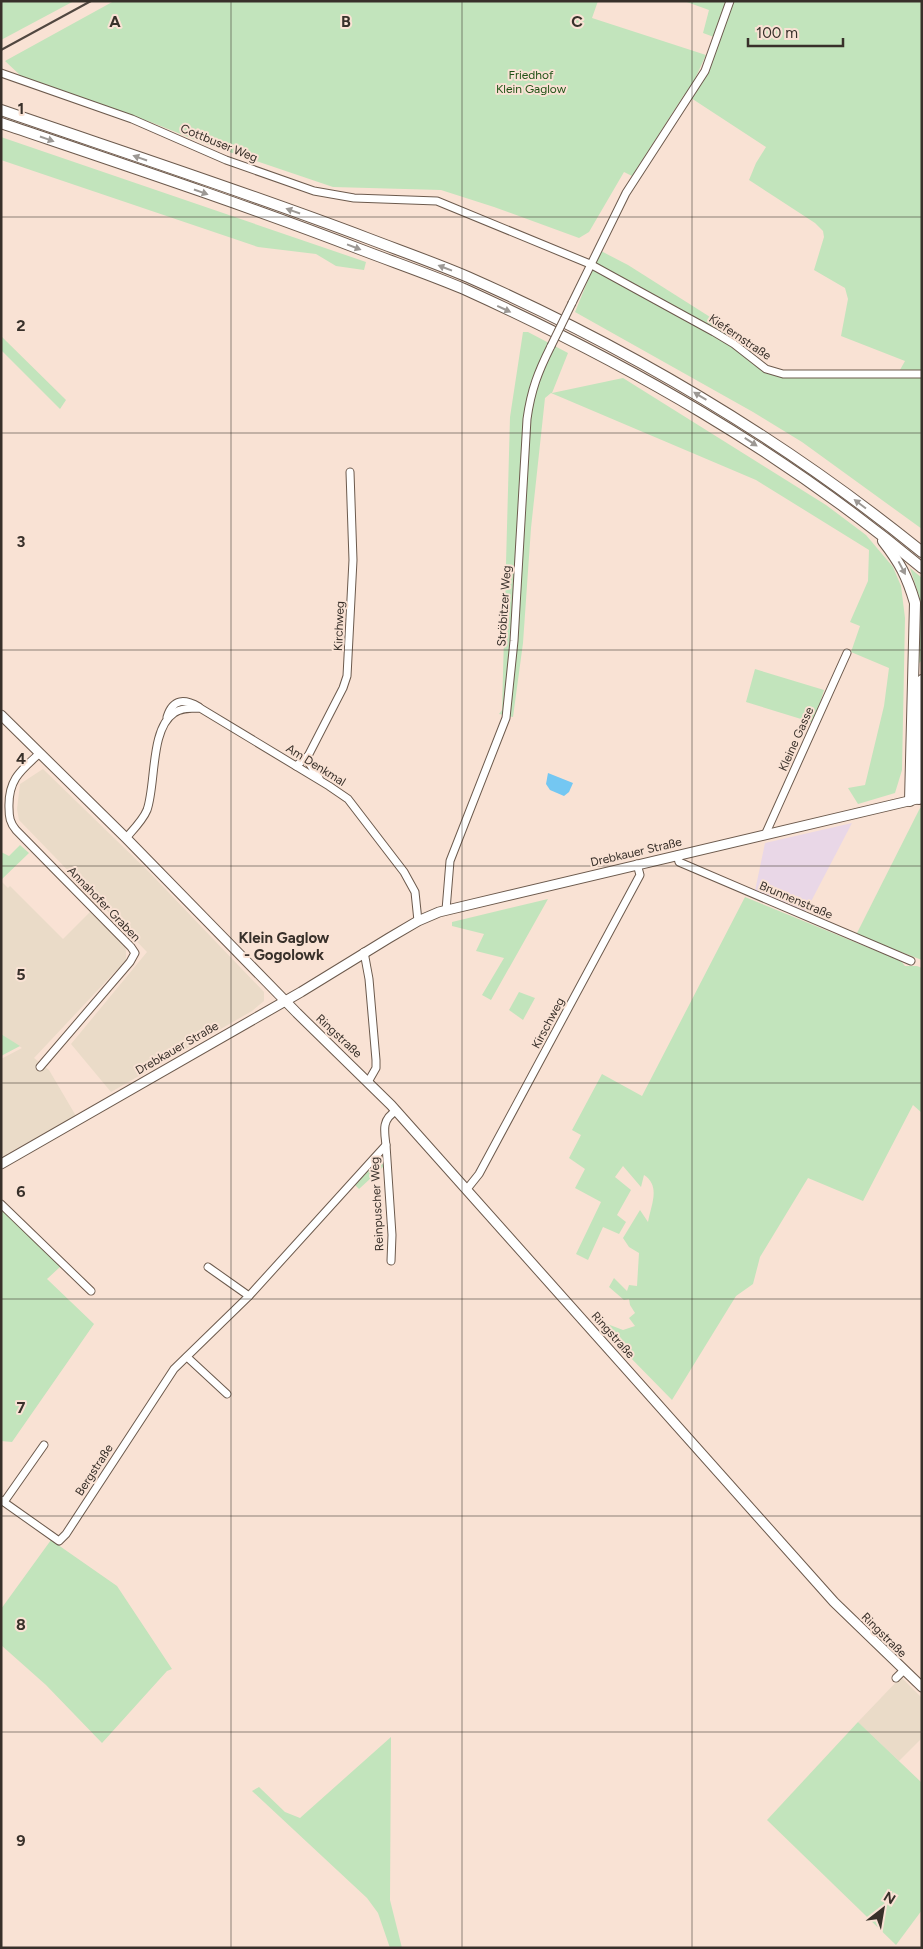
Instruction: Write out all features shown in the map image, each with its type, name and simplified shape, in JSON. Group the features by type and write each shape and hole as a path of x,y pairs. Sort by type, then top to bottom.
{"highway":[{"path":"1,110 306,215 466,276 571,325 716,406 837,486 922,552"},
{"path":"1,123 301,226 462,288 603,355 679,398 783,463 873,528 922,568"},
{"path":"873,528 900,564 915,603 917,799"},
{"path":"899,534 922,542"},
{"path":"917,799 920,778 920,692 922,680"}],"main road":[{"name":"Ringstraße","path":"1,715 126,838 285,1001 396,1111 834,1602 903,1671 922,1687"},
{"name":"Drebkauer Straße","path":"1,1164 285,1001 418,921 446,910 917,799"}],"street":[{"path":"590,264 626,193 653,148 706,71 730,1"},
{"name":"Cottbuser Weg","path":"1,73 132,119 226,160 314,191 354,198 437,201"},
{"name":"Kiefernstraße","path":"437,201 590,264 714,332 734,344 766,369 783,374 922,374"},
{"name":"Ströbitzer Weg","path":"446,910 450,861 506,718 514,641 530,393 590,264"},
{"name":"Kirchweg","path":"296,766 308,756 343,688 347,676 353,560 350,472"},
{"name":"Kleine Gasse","path":"765,835 847,653"},
{"name":"Am Denkmal","path":"126,838 138,825 147,809 158,745 168,712 179,701 189,701 320,780 348,800 404,872 415,892 418,921"},
{"name":"Annahofer Graben","path":"40,753 15,777 10,789 8,802 10,821 16,830 135,953 130,962 40,1067"},
{"path":"308,756 312,769 320,780"},
{"name":"Brunnenstraße","path":"677,855 679,862 911,961"},
{"name":"Kirschweg","path":"467,1189 479,1174 640,875 637,864"},
{"path":"364,952 369,979 376,1060 376,1068 368,1082"},
{"path":"386,1145 383,1126 387,1118 396,1111"},
{"name":"Reinpuscher Weg","path":"386,1145 392,1234 391,1261"},
{"name":"Bergstraße","path":"44,1445 3,1501 59,1541 66,1534 174,1369 250,1296 386,1145"},
{"path":"1,1204 91,1291"},
{"path":"208,1268 250,1296"},
{"path":"187,1357 227,1394"},
{"path":"896,1678 903,1671"}],"shaded area":[{"path":"43,769 149,872 264,992 264,1001 252,1011 111,1092 71,1044 147,952 19,820 17,809 20,784"},
{"path":"852,823 805,913 755,891 765,843"},
{"path":"1,881 8,888 10,886 63,939 92,910 124,943 126,960 34,1058 49,1070 76,1116 1,1157 1,1059 22,1048 1,1034"},
{"path":"901,1677 922,1698 922,1738 899,1761 858,1722"}],"green space":[{"path":"1,1 74,1 1,40"},
{"name":"Friedhof Klein Gaglow","path":"114,1 598,1 592,18 706,55 687,96 684,95 632,176 624,172 589,232 579,238 441,190 333,187 203,143 21,76 5,61"},
{"path":"684,1 727,1 714,37 703,33 709,10"},
{"path":"733,1 922,1 922,529 802,442 753,412 575,312 593,268 714,333 783,376 896,377 905,361 841,336 848,299 845,288 814,270 824,237 823,231 815,223 749,180 756,163 766,147 691,98"},
{"path":"1,137 366,262 364,270 336,266 316,254 258,247 1,160"},
{"path":"601,251 628,265 729,329 729,339 594,265"},
{"path":"523,332 528,332 568,353 552,393 623,378 826,505 866,535 893,567 901,586 905,618 902,770 895,793 858,804 848,788 865,785 884,706 889,668 851,652 860,626 850,622 868,581 869,550 756,480 551,393 545,398 531,528 523,643 513,717 499,714 502,710 510,417"},
{"path":"1,336 66,400 60,409 1,350"},
{"path":"910,568 922,578 922,660 919,663 919,596"},
{"path":"755,669 824,690 814,723 746,702"},
{"path":"920,808 922,808 922,960 856,935"},
{"path":"20,845 29,853 1,880 1,852 9,856"},
{"path":"745,897 901,961 905,966 922,968 922,1113 913,1105 863,1201 808,1178 760,1257 753,1284 736,1296 672,1400 624,1351 602,1322 623,1330 635,1326 629,1318 635,1313 629,1299 624,1300 609,1287 614,1278 627,1291 629,1285 637,1286 639,1253 629,1247 623,1238 640,1210 648,1222 654,1190 649,1179 644,1175 641,1187 623,1166 615,1177 631,1190 617,1215 626,1222 619,1234 603,1227 588,1260 576,1254 601,1202 575,1188 585,1169 569,1158 581,1135 572,1130 602,1074 642,1096"},
{"path":"548,899 491,1000 482,995 504,958 476,951 484,934 452,926 452,922"},
{"path":"519,992 535,998 523,1020 509,1010"},
{"path":"1,1034 20,1046 1,1056"},
{"path":"378,1156 384,1166 359,1189 353,1183"},
{"path":"2,1210 61,1266 47,1279 94,1324 12,1442 1,1441"},
{"path":"51,1540 117,1586 172,1669 167,1671 102,1743 46,1685 1,1645 1,1609"},
{"path":"858,1722 922,1783 922,1910 896,1945 767,1820"},
{"path":"391,1737 390,1900 402,1948 390,1948 378,1913 367,1898 252,1791 259,1787 285,1812 300,1818"}],"water":[{"path":"548,773 573,783 569,792 564,796 550,790 546,784"}],"railway":[{"path":"1,50 91,1"}],"district":[{"name":"Klein Gaglow - Gogolowk","path":"284,946"}]}
